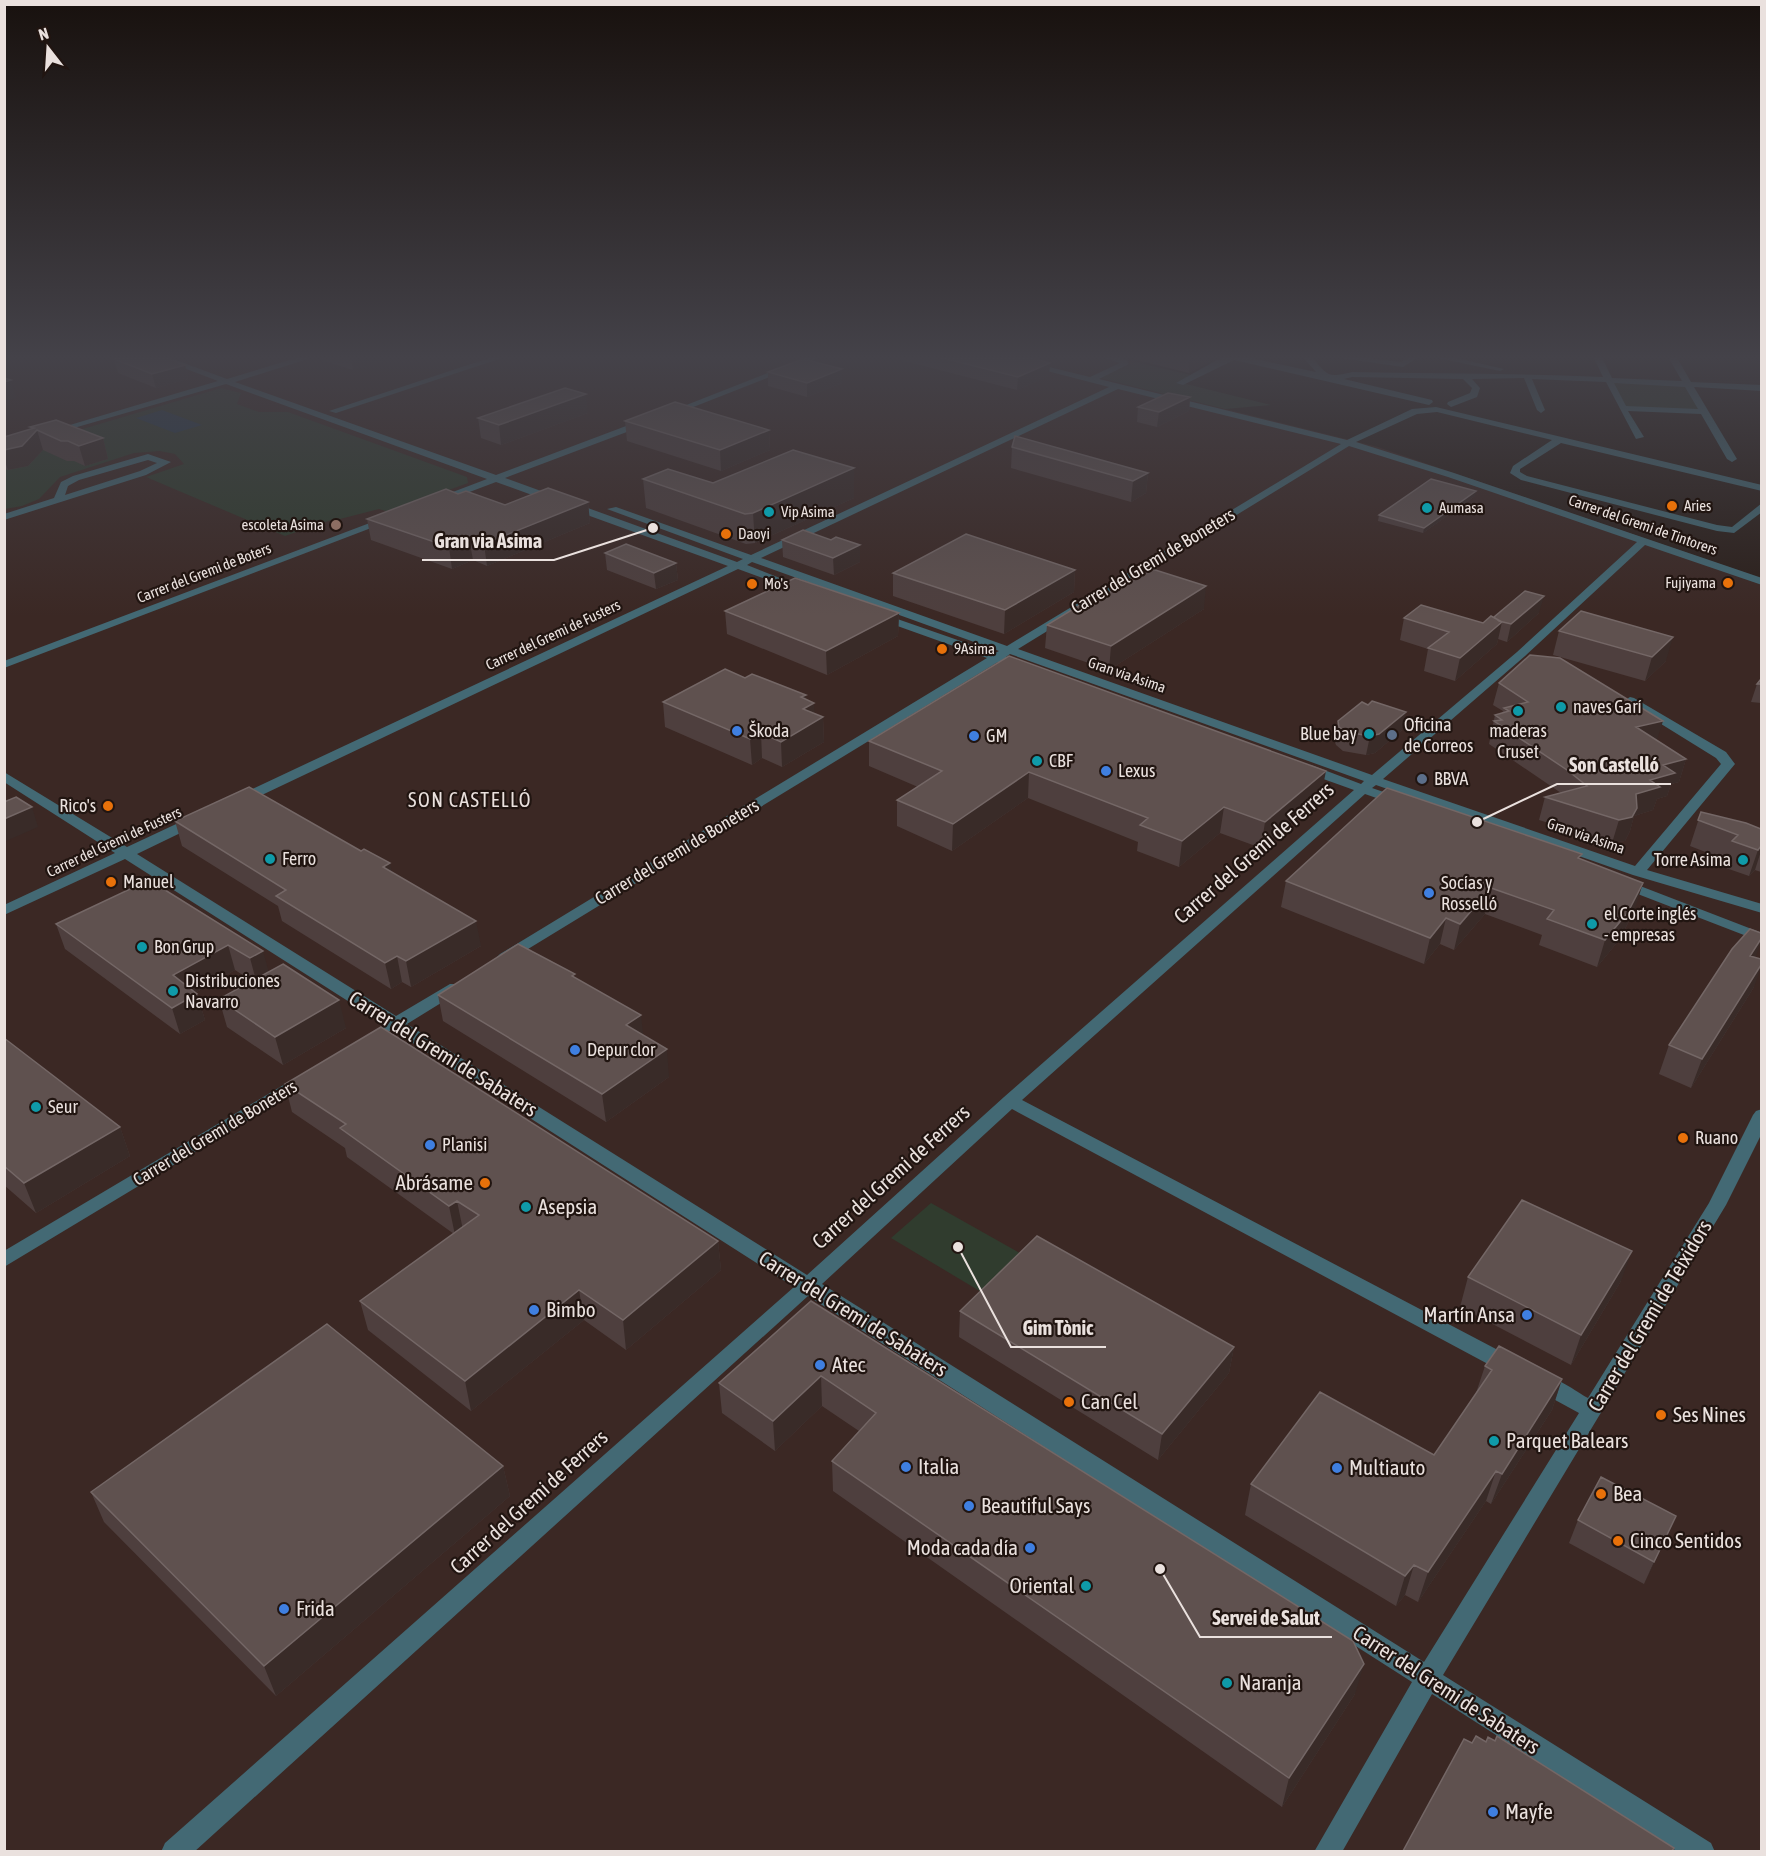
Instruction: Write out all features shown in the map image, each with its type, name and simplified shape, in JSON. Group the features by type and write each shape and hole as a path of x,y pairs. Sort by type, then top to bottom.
{"street":[{"name":"Gran via Asima","path":"397,443 736,565 1000,653 1369,784 1638,872 1761,909"},
{"name":"Gran via Asima","path":"422,443 751,558 1000,653"},
{"path":"433,503 593,443"},
{"name":"Carrer del Gremi de Fusters","path":"221,808 997,443"},
{"name":"Carrer del Gremi de Tintorers","path":"1349,443 1761,582"},
{"name":"Carrer del Gremi de Boneters","path":"496,962 1000,653 1349,443"},
{"path":"1555,443 1516,468 1515,473 1524,478 1717,528 1734,530 1761,506"},
{"path":"1575,443 1761,488"},
{"path":"1723,443 1732,459"},
{"path":"4,517 58,500 143,473 166,462 148,457 76,477 64,484 58,500"},
{"name":"Carrer del Gremi de Boters","path":"4,665 400,515"},
{"name":"Carrer del Gremi de Ferrers","path":"174,1851 808,1285 1010,1101 1369,784 1521,654 1643,542"},
{"path":"1521,654 1541,660"},
{"path":"1621,696 1722,755 1728,764 1638,872"},
{"name":"Carrer del Gremi de Sabaters","path":"4,776 1702,1851"},
{"name":"Gran via Asima","path":"1369,784 1549,857"},
{"name":"Carrer del Gremi de Fusters","path":"4,911 200,818"},
{"name":"Gran via Asima","path":"1604,877 1761,938"},
{"path":"375,1036 466,981"},
{"name":"Carrer del Gremi de Boneters","path":"4,1260 315,1072"},
{"path":"1010,1101 1593,1410"},
{"name":"Carrer del Gremi de Teixidors","path":"1326,1851 1428,1678 1717,1205 1761,1115"}],"shaded area":[{"path":"5,443 1360,443 1761,578 1761,1851 5,1852"}],"green space":[{"path":"37,443 372,443 467,477 468,483 389,512 379,509 337,518 285,536 146,477 184,464 175,454 160,451 134,453 60,477 39,499 22,506 5,509 5,452"},
{"path":"931,1203 1025,1256 988,1296 891,1238"}],"building":[{"path":"4,443 25,443 22,446 4,450"},
{"path":"72,443 89,443 79,446"},
{"path":"696,443 738,443 720,450"},
{"path":"1013,443 1039,443 1148,473 1133,481 1012,447"},
{"path":"793,450 854,468 753,513 745,514 643,479 668,469 713,483"},
{"name":"Aumasa","path":"1431,479 1476,491 1424,528 1379,515"},
{"path":"548,488 588,502 484,544 469,538 449,547 367,519 446,489 458,494 466,491 505,505"},
{"path":"803,530 831,540 836,537 860,545 833,558 782,540"},
{"path":"966,534 1075,570 1005,610 893,573"},
{"path":"626,544 676,563 654,573 605,553"},
{"path":"1149,568 1206,586 1111,646 1047,625 1083,603 1089,605"},
{"path":"795,578 899,613 826,651 725,611"},
{"path":"1525,591 1544,596 1511,624 1494,617"},
{"path":"1421,605 1483,623 1491,616 1502,622 1460,658 1428,648 1449,632 1404,618"},
{"path":"1581,611 1673,637 1652,657 1559,631"},
{"path":"1530,655 1560,658 1663,721 1636,727 1686,759 1663,765 1675,773 1650,780 1660,787 1636,794 1637,808 1632,817 1619,820 1545,797 1587,786 1494,721 1502,720 1495,715 1509,711 1504,708 1528,702 1499,683"},
{"path":"1009,656 1326,771 1265,822 1224,807 1182,841 1140,825 1148,818 1029,772 953,824 897,800 942,771 869,741"},
{"path":"725,669 745,678 752,674 806,695 801,697 814,703 803,709 823,717 781,742 761,733 750,739 663,702"},
{"path":"1372,701 1406,712 1379,734 1370,736 1346,732 1339,727 1338,721 1362,702 1368,705"},
{"path":"249,787 361,851 364,849 390,863 383,867 476,921 406,961 397,956 385,963 276,896 286,890 175,821"},
{"path":"1387,788 1582,854 1578,858 1643,883 1628,912 1605,940 1547,919 1554,910 1491,888 1460,924 1446,918 1430,938 1286,881"},
{"path":"16,797 32,807 4,819 4,802"},
{"path":"1701,812 1761,829 1761,846 1758,850 1732,841 1738,835 1698,820"},
{"path":"149,880 263,951 250,958 228,945 173,975 197,994 172,1008 56,924"},
{"path":"1750,929 1761,933 1761,939 1750,956 1761,959 1761,965 1702,1059 1669,1045 1732,949"},
{"path":"518,944 575,974 572,976 641,1015 626,1025 667,1049 602,1094 438,995"},
{"path":"283,964 339,1000 275,1037 219,999"},
{"path":"381,1027 718,1241 623,1320 579,1290 465,1381 360,1301 479,1215 457,1201 449,1206 340,1128 346,1124 285,1084"},
{"name":"Seur","path":"4,1038 120,1127 24,1183 4,1166"},
{"path":"1522,1200 1632,1251 1581,1335 1468,1277"},
{"path":"1037,1236 1234,1347 1162,1434 960,1311"},
{"path":"811,1301 1353,1641 1364,1664 1289,1778 832,1461 876,1413 821,1376 773,1421 719,1383"},
{"name":"Frida","path":"327,1324 503,1466 264,1666 91,1492"},
{"path":"1499,1346 1562,1379 1502,1474 1496,1471 1428,1572 1414,1565 1405,1576 1251,1484 1320,1392 1434,1455 1492,1370 1485,1366"},
{"path":"1601,1477 1676,1516 1654,1562 1578,1520"},
{"path":"1476,1736 1486,1742 1488,1737 1495,1741 1497,1736 1674,1848 1672,1851 1403,1851 1464,1739 1472,1743"}],"place":[{"name":"Aries","path":"1672,506"},
{"name":"Aumasa","path":"1427,508"},
{"name":"Vip Asima","path":"769,512"},
{"name":"escoleta Asima","path":"336,525"},
{"name":"Gran via Asima","path":"653,528"},
{"name":"Daoyi","path":"726,534"},
{"name":"Fujiyama","path":"1728,583"},
{"name":"Mo's","path":"752,584"},
{"name":"9Asima","path":"942,649"},
{"name":"naves Garí","path":"1561,707"},
{"name":"maderas Cruset","path":"1518,711"},
{"name":"Škoda","path":"737,731"},
{"name":"Blue bay","path":"1369,734"},
{"name":"Oficina de Correos","path":"1392,735"},
{"name":"GM","path":"974,736"},
{"name":"CBF","path":"1037,761"},
{"name":"Lexus","path":"1106,771"},
{"name":"BBVA","path":"1422,779"},
{"name":"Rico's","path":"108,806"},
{"name":"Son Castelló","path":"1477,822"},
{"name":"Ferro","path":"270,859"},
{"name":"Torre Asima","path":"1743,860"},
{"name":"Manuel","path":"111,882"},
{"name":"Socías y Rosselló","path":"1429,893"},
{"name":"el Corte inglés - empresas","path":"1592,924"},
{"name":"Bon Grup","path":"142,947"},
{"name":"Distribuciones Navarro","path":"173,991"},
{"name":"Depur clor","path":"575,1050"},
{"name":"Seur","path":"36,1107"},
{"name":"Ruano","path":"1683,1138"},
{"name":"Planisi","path":"430,1145"},
{"name":"Abrásame","path":"485,1183"},
{"name":"Asepsia","path":"526,1207"},
{"name":"Gim Tònic","path":"958,1247"},
{"name":"Bimbo","path":"534,1310"},
{"name":"Martín Ansa","path":"1527,1315"},
{"name":"Atec","path":"820,1365"},
{"name":"Can Cel","path":"1069,1402"},
{"name":"Ses Nines","path":"1661,1415"},
{"name":"Parquet Balears","path":"1494,1441"},
{"name":"Italia","path":"906,1467"},
{"name":"Multiauto","path":"1337,1468"},
{"name":"Bea","path":"1601,1494"},
{"name":"Beautiful Says","path":"969,1506"},
{"name":"Cinco Sentidos","path":"1618,1541"},
{"name":"Moda cada día","path":"1030,1548"},
{"name":"Servei de Salut","path":"1160,1569"},
{"name":"Oriental","path":"1086,1586"},
{"name":"Frida","path":"284,1609"},
{"name":"Naranja","path":"1227,1683"},
{"name":"Mayfe","path":"1493,1812"}],"district":[{"name":"SON CASTELLÓ","path":"470,800"}]}
